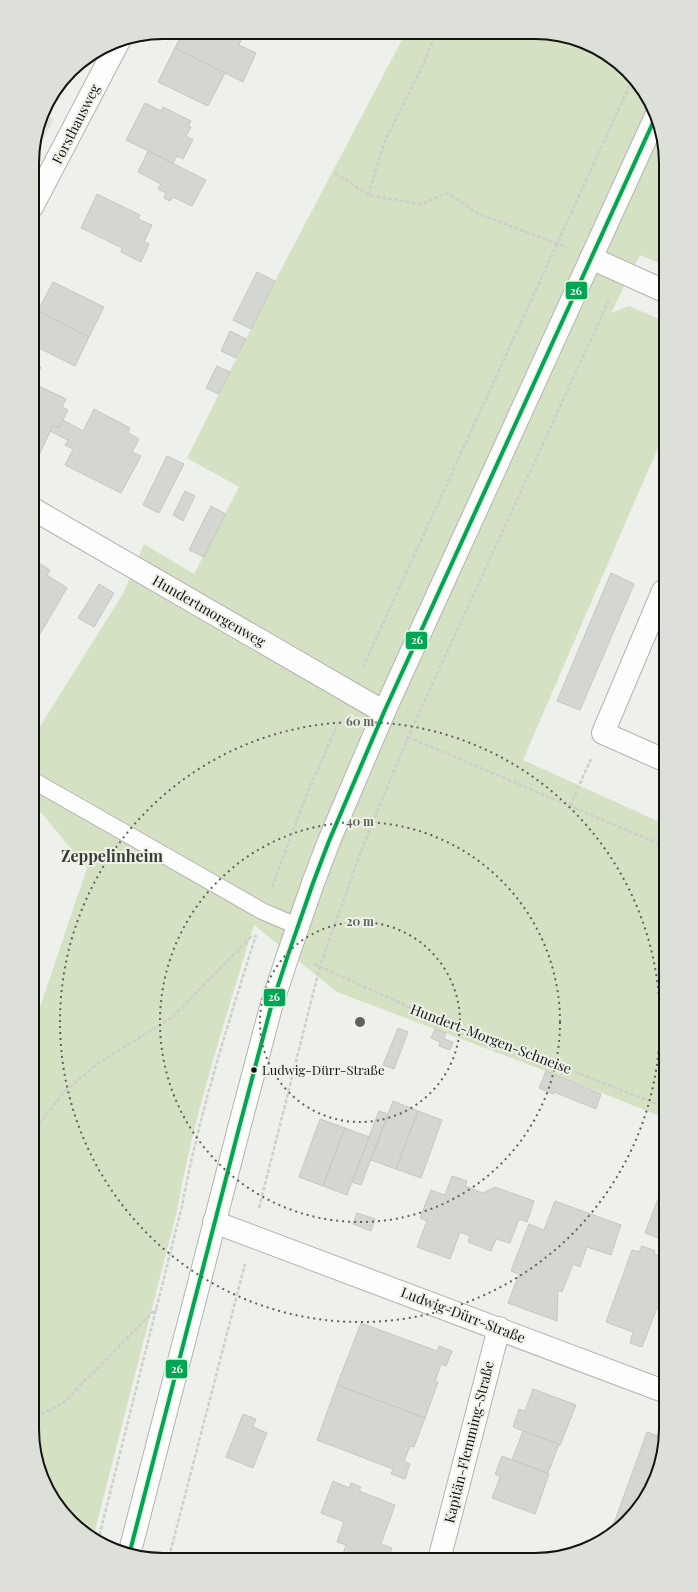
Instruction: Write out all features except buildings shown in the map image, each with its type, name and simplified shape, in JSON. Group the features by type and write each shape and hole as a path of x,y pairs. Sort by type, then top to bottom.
{"street":[{"name":"Forsthausweg","path":"39,194 115,48"},
{"path":"131,1548 214,1222 271,1007 297,926 329,841 384,712 653,124"},
{"path":"591,258 659,289"},
{"name":"Hundertmorgenweg","path":"39,512 384,712"},
{"path":"659,600 603,733 659,758"},
{"name":"Ludwig-Dürr-Straße","path":"214,1222 659,1389"},
{"name":"Kapitän-Flemming-Straße","path":"441,1553 498,1328"}],"lane":[{"path":"39,784 262,911 297,926"}],"path":[{"path":"368,195 386,141 434,39"},
{"path":"262,911 306,796 351,693 630,84"},
{"path":"334,173 368,195 421,204 447,193 478,214 557,243"},
{"path":"622,272 408,737 659,844"},
{"path":"570,806 603,733"},
{"name":"Hundert-Morgen-Schneise","path":"408,737 361,851 320,966 418,1011 659,1105"},
{"path":"39,1123 64,1092 100,1062 171,1018 257,932 229,1019 190,1160 182,1206 100,1535"},
{"path":"39,1415 63,1403 157,1308"}],"shaded area":[{"path":"48,116 54,119 41,144"}],"green space":[{"path":"402,39 543,39 559,41 590,52 617,70 628,81 642,101 650,116 655,131 659,163 659,263 640,255 611,313 629,306 659,319 659,445 523,760 659,822 659,1116 337,992 254,925 201,1103 177,1211 95,1532 75,1517 56,1491 48,1476 40,1445 39,1010 87,868 39,810 39,728 124,592 144,544 194,574 239,487 187,458 275,281"}],"transit line":[{"name":"26","path":"131,1548 271,1007 313,883 329,841 384,712 653,124"}],"place":[{"name":"Ludwig-Dürr-Straße","path":"254,1070"}],"district":[{"name":"Zeppelinheim","path":"112,856"}]}
